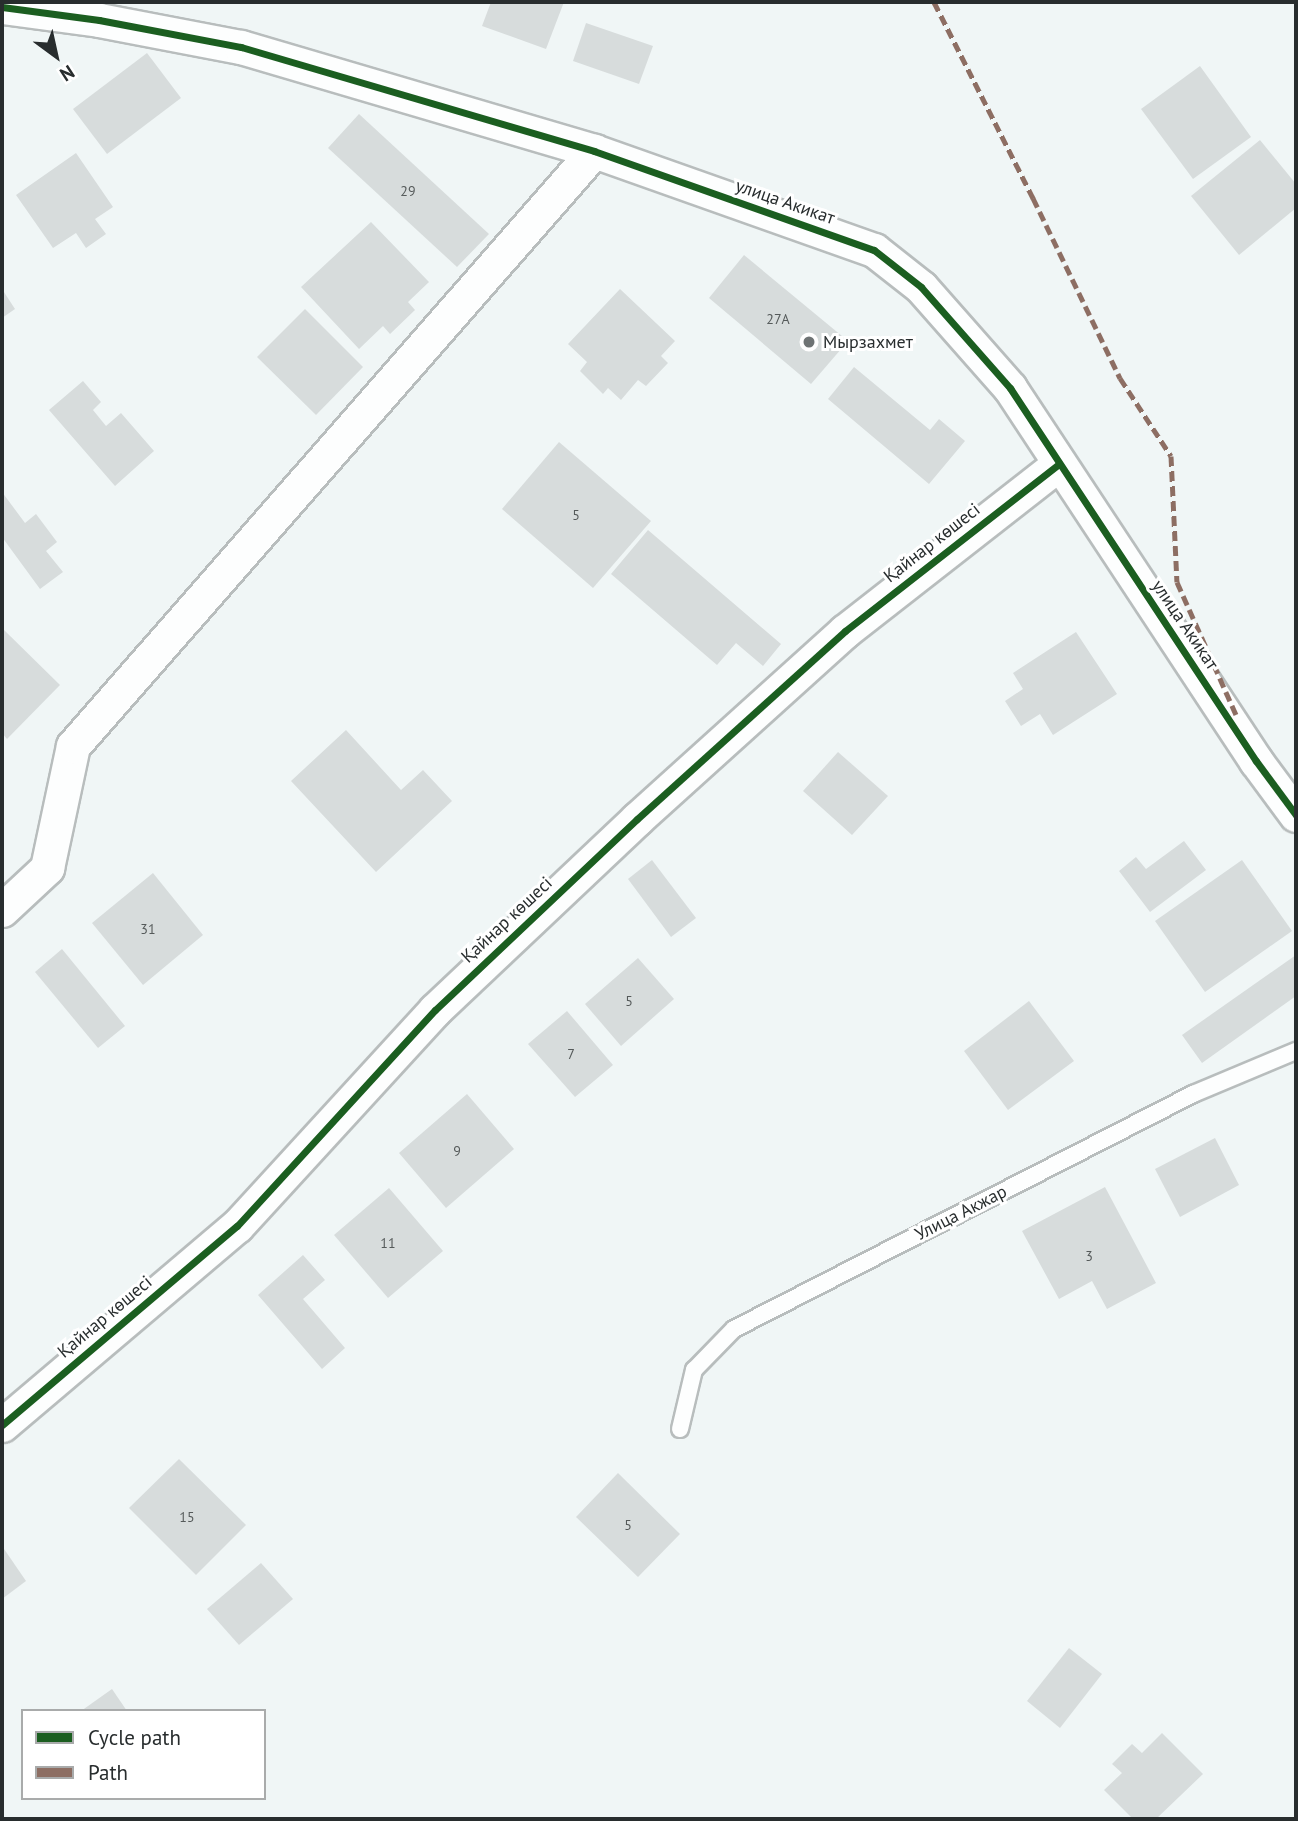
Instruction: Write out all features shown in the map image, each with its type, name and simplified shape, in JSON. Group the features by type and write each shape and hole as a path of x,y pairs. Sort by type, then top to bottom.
{"street":[{"name":"улица Акикат","path":"2,7 101,11 241,47 594,151 874,250 921,287 1010,388 1248,750 1296,815"},
{"path":"2,910 47,868 73,746 594,151"},
{"name":"Қайнар көшесі","path":"2,1425 237,1226 435,1010 637,819 845,631 1059,464"}],"lane":[{"name":"Улица Акжар","path":"680,1429 694,1370 734,1329 1193,1094 1296,1051"}],"building":[{"path":"491,2 564,2 546,49 482,26"},
{"path":"586,23 653,46 639,84 573,61"},
{"path":"147,53 181,98 107,154 73,109"},
{"path":"1200,66 1251,137 1193,179 1141,109"},
{"path":"359,114 489,234 457,267 328,148"},
{"path":"1260,140 1296,184 1296,208 1239,255 1191,196"},
{"path":"76,153 113,207 95,219 106,234 86,248 76,233 53,248 16,195"},
{"path":"371,222 429,282 408,302 415,310 390,334 383,326 359,349 301,287"},
{"path":"744,255 848,341 811,384 709,298"},
{"path":"2,289 15,309 2,318"},
{"path":"620,289 675,341 661,356 668,363 646,386 638,380 621,400 608,388 603,394 580,371 587,362 568,344"},
{"path":"305,309 363,367 316,415 257,357"},
{"path":"854,367 930,430 939,419 965,441 929,484 828,399"},
{"path":"83,381 101,402 93,410 106,426 121,413 154,451 115,486 49,410"},
{"path":"559,442 651,521 593,588 502,509"},
{"path":"2,492 25,523 36,514 57,542 46,551 63,572 40,589 2,537"},
{"path":"648,530 781,644 763,666 736,643 717,665 611,574"},
{"path":"2,628 60,685 7,739 2,733"},
{"path":"1076,632 1117,694 1053,735 1040,714 1021,726 1005,701 1023,689 1013,673"},
{"path":"346,730 401,790 423,770 452,801 376,872 291,781"},
{"path":"838,752 888,796 852,835 803,791"},
{"path":"1184,841 1206,870 1150,912 1119,871 1136,857 1146,869"},
{"path":"652,860 696,918 671,937 628,879"},
{"path":"1242,860 1292,931 1205,992 1155,921"},
{"path":"153,873 203,935 143,985 92,923"},
{"path":"62,949 125,1026 98,1048 35,972"},
{"path":"1296,955 1296,996 1202,1063 1182,1035"},
{"path":"638,958 674,999 621,1046 585,1004"},
{"path":"1029,1001 1074,1061 1008,1110 964,1051"},
{"path":"567,1011 613,1065 575,1097 528,1044"},
{"path":"467,1094 514,1149 446,1208 399,1153"},
{"path":"1215,1138 1239,1185 1180,1217 1155,1169"},
{"path":"1105,1187 1156,1283 1107,1309 1092,1281 1059,1299 1022,1231"},
{"path":"389,1188 443,1251 388,1298 334,1235"},
{"path":"303,1255 325,1280 303,1299 345,1348 322,1369 258,1295"},
{"path":"179,1459 246,1525 196,1575 129,1508"},
{"path":"618,1473 680,1534 638,1577 576,1517"},
{"path":"2,1546 26,1581 2,1599"},
{"path":"261,1563 293,1599 239,1645 207,1609"},
{"path":"1069,1648 1102,1674 1060,1728 1027,1701"},
{"path":"112,1689 126,1709 84,1709"},
{"path":"1162,1733 1203,1774 1156,1819 1133,1819 1104,1790 1122,1773 1112,1764 1132,1744 1142,1753"}],"marked path":[{"path":"934,2 1120,378 1171,456 1177,582 1237,717"}],"cycle path":[{"path":"2,7 99,20 241,47 594,151 874,250 921,287 1010,388 1256,761 1296,815"},
{"path":"2,1425 237,1226 435,1010 637,819 845,631 1059,464"}],"place":[{"name":"Мырзахмет","path":"809,342"}]}
